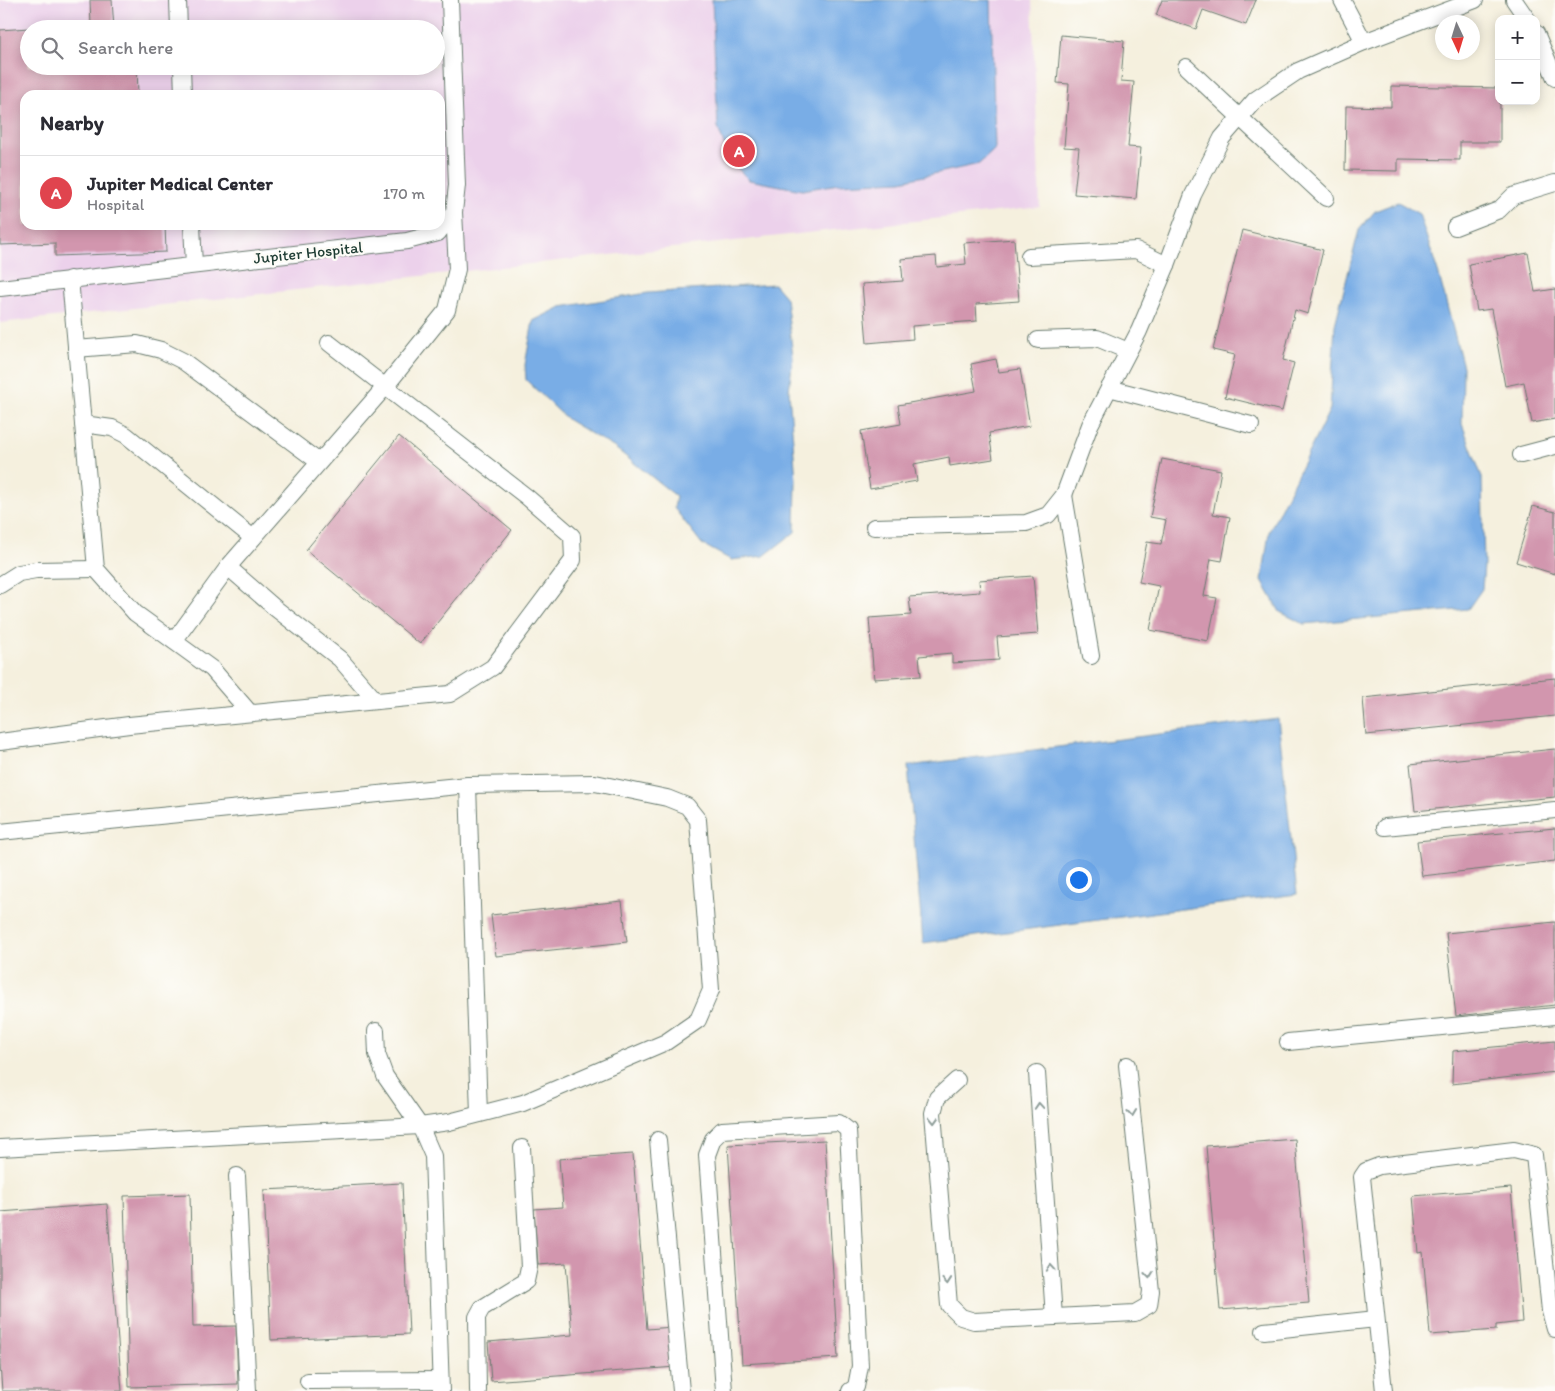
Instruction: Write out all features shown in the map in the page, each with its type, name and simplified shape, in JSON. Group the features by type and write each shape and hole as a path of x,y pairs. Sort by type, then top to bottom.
{"lane":[{"path":"178,0 179,20"},
{"path":"174,641 228,567 385,387 447,310 457,269 454,212 457,185 450,0"},
{"path":"1342,0 1364,42"},
{"path":"874,527 1026,523 1048,515 1064,496 1090,425 1139,331 1167,265 1193,195 1222,138 1255,100 1298,71 1364,42 1475,0"},
{"path":"1514,0 1523,15"},
{"path":"1540,42 1555,78"},
{"path":"1186,67 1326,198"},
{"path":"183,75 184,90"},
{"path":"1455,227 1499,210 1513,196 1555,183"},
{"name":"Jupiter Hospital","path":"445,224 454,212"},
{"path":"192,230 194,265"},
{"name":"Jupiter Hospital","path":"0,288 407,241 438,233 440,230"},
{"path":"1029,256 1136,250 1167,265"},
{"path":"70,279 96,569 135,613 212,669 250,713"},
{"path":"1038,340 1097,338 1128,351"},
{"path":"0,742 129,725 450,694 493,667 573,560 572,536 527,497 329,343"},
{"path":"76,349 137,344 160,350 183,361 320,462"},
{"path":"1109,388 1251,425"},
{"path":"83,424 112,428 126,435 254,538"},
{"path":"1521,455 1555,446"},
{"path":"1064,496 1091,656"},
{"path":"228,567 275,608 340,659 376,701"},
{"path":"0,585 19,573 36,570 96,569"},
{"path":"0,832 468,785 595,783 667,798 687,806 698,820 711,990 698,1020 666,1042 523,1103 449,1122 420,1126 0,1148"},
{"path":"468,785 479,1114"},
{"path":"1385,827 1555,810"},
{"path":"1288,1042 1555,1016"},
{"path":"308,1381 441,1385 433,1156 420,1126 385,1076 377,1054 376,1031"},
{"path":"957,1080 937,1098 933,1113 949,1305 961,1316 974,1321 1135,1313 1149,1306 1151,1291 1127,1065"},
{"path":"1037,1072 1054,1317"},
{"path":"724,1391 707,1155 714,1139 722,1130 838,1122 848,1130 860,1366 856,1387 850,1391"},
{"path":"658,1140 681,1391"},
{"path":"478,1391 477,1317 482,1308 526,1281 529,1267 522,1148"},
{"path":"1384,1391 1362,1177 1366,1171 1379,1166 1514,1150 1534,1155 1550,1312 1555,1329"},
{"path":"237,1176 248,1391"},
{"path":"1264,1332 1376,1319"}],"shaded area":[{"path":"0,0 1032,0 1040,207 0,323"}],"water":[{"path":"712,0 991,0 995,149 979,164 901,181 839,184 802,190 749,180 730,161 718,128"},
{"path":"1398,202 1419,214 1439,275 1463,367 1462,424 1482,477 1484,566 1482,589 1468,609 1304,624 1280,612 1262,581 1269,532 1330,409 1335,325 1359,230 1375,211"},
{"path":"774,284 786,298 793,356 789,391 796,480 795,532 764,556 731,560 702,544 674,508 676,496 615,448 568,420 526,380 525,365 533,321 561,307 648,293"},
{"path":"1278,719 1297,894 923,943 908,766"}],"building":[{"path":"90,0 112,0 113,20 91,20"},
{"path":"1162,0 1256,0 1246,25 1203,10 1196,29 1156,15"},
{"path":"20,29 20,75 137,75 138,90 20,90 20,230 165,230 166,252 55,256 55,243 0,245 0,30"},
{"path":"1061,35 1124,41 1121,81 1134,82 1128,147 1141,148 1136,199 1074,194 1079,148 1064,147 1069,84 1057,83"},
{"path":"1391,86 1495,88 1495,105 1500,105 1500,142 1460,142 1460,160 1398,159 1398,171 1345,170 1346,106 1391,107"},
{"path":"1242,230 1323,250 1308,314 1295,310 1283,360 1294,363 1282,411 1225,397 1235,355 1213,350"},
{"path":"1014,239 1019,301 976,304 977,321 912,326 913,339 867,343 862,284 903,281 901,259 936,256 937,267 966,264 964,243"},
{"path":"1528,253 1535,292 1555,289 1555,419 1532,423 1524,382 1505,386 1491,309 1477,311 1469,264"},
{"path":"996,359 999,372 1020,369 1030,426 989,433 993,459 950,466 949,457 914,464 917,481 870,489 861,431 901,424 898,405 976,391 971,364"},
{"path":"399,436 512,530 420,644 306,550"},
{"path":"1162,459 1221,470 1213,514 1230,517 1222,561 1211,559 1204,596 1217,598 1208,641 1150,630 1159,586 1139,582 1147,542 1161,544 1166,520 1150,517"},
{"path":"1533,506 1555,512 1555,574 1516,562"},
{"path":"1033,576 1038,634 997,637 999,660 952,663 952,653 919,656 921,676 874,679 869,618 911,615 909,597 980,592 979,580"},
{"path":"1555,678 1555,716 1366,735 1363,698"},
{"path":"1555,749 1555,797 1415,811 1410,764"},
{"path":"1555,828 1555,861 1422,876 1417,841"},
{"path":"622,901 627,942 496,956 491,915"},
{"path":"1555,922 1555,1005 1456,1016 1446,933"},
{"path":"1555,1041 1555,1072 1452,1084 1453,1051"},
{"path":"1295,1139 1309,1303 1220,1310 1206,1146"},
{"path":"825,1140 838,1358 742,1364 728,1145"},
{"path":"633,1154 647,1329 673,1327 676,1367 491,1381 488,1342 572,1335 566,1263 538,1265 534,1209 563,1207 559,1159"},
{"path":"402,1183 409,1334 271,1340 264,1190"},
{"path":"1511,1188 1522,1322 1496,1325 1496,1330 1430,1335 1423,1252 1418,1253 1413,1196"},
{"path":"190,1194 193,1327 236,1326 238,1384 129,1387 124,1196"},
{"path":"107,1204 122,1391 2,1391 0,1364 0,1212"}],"place":[{"name":"Jupiter Medical Center","path":"739,151"}]}
